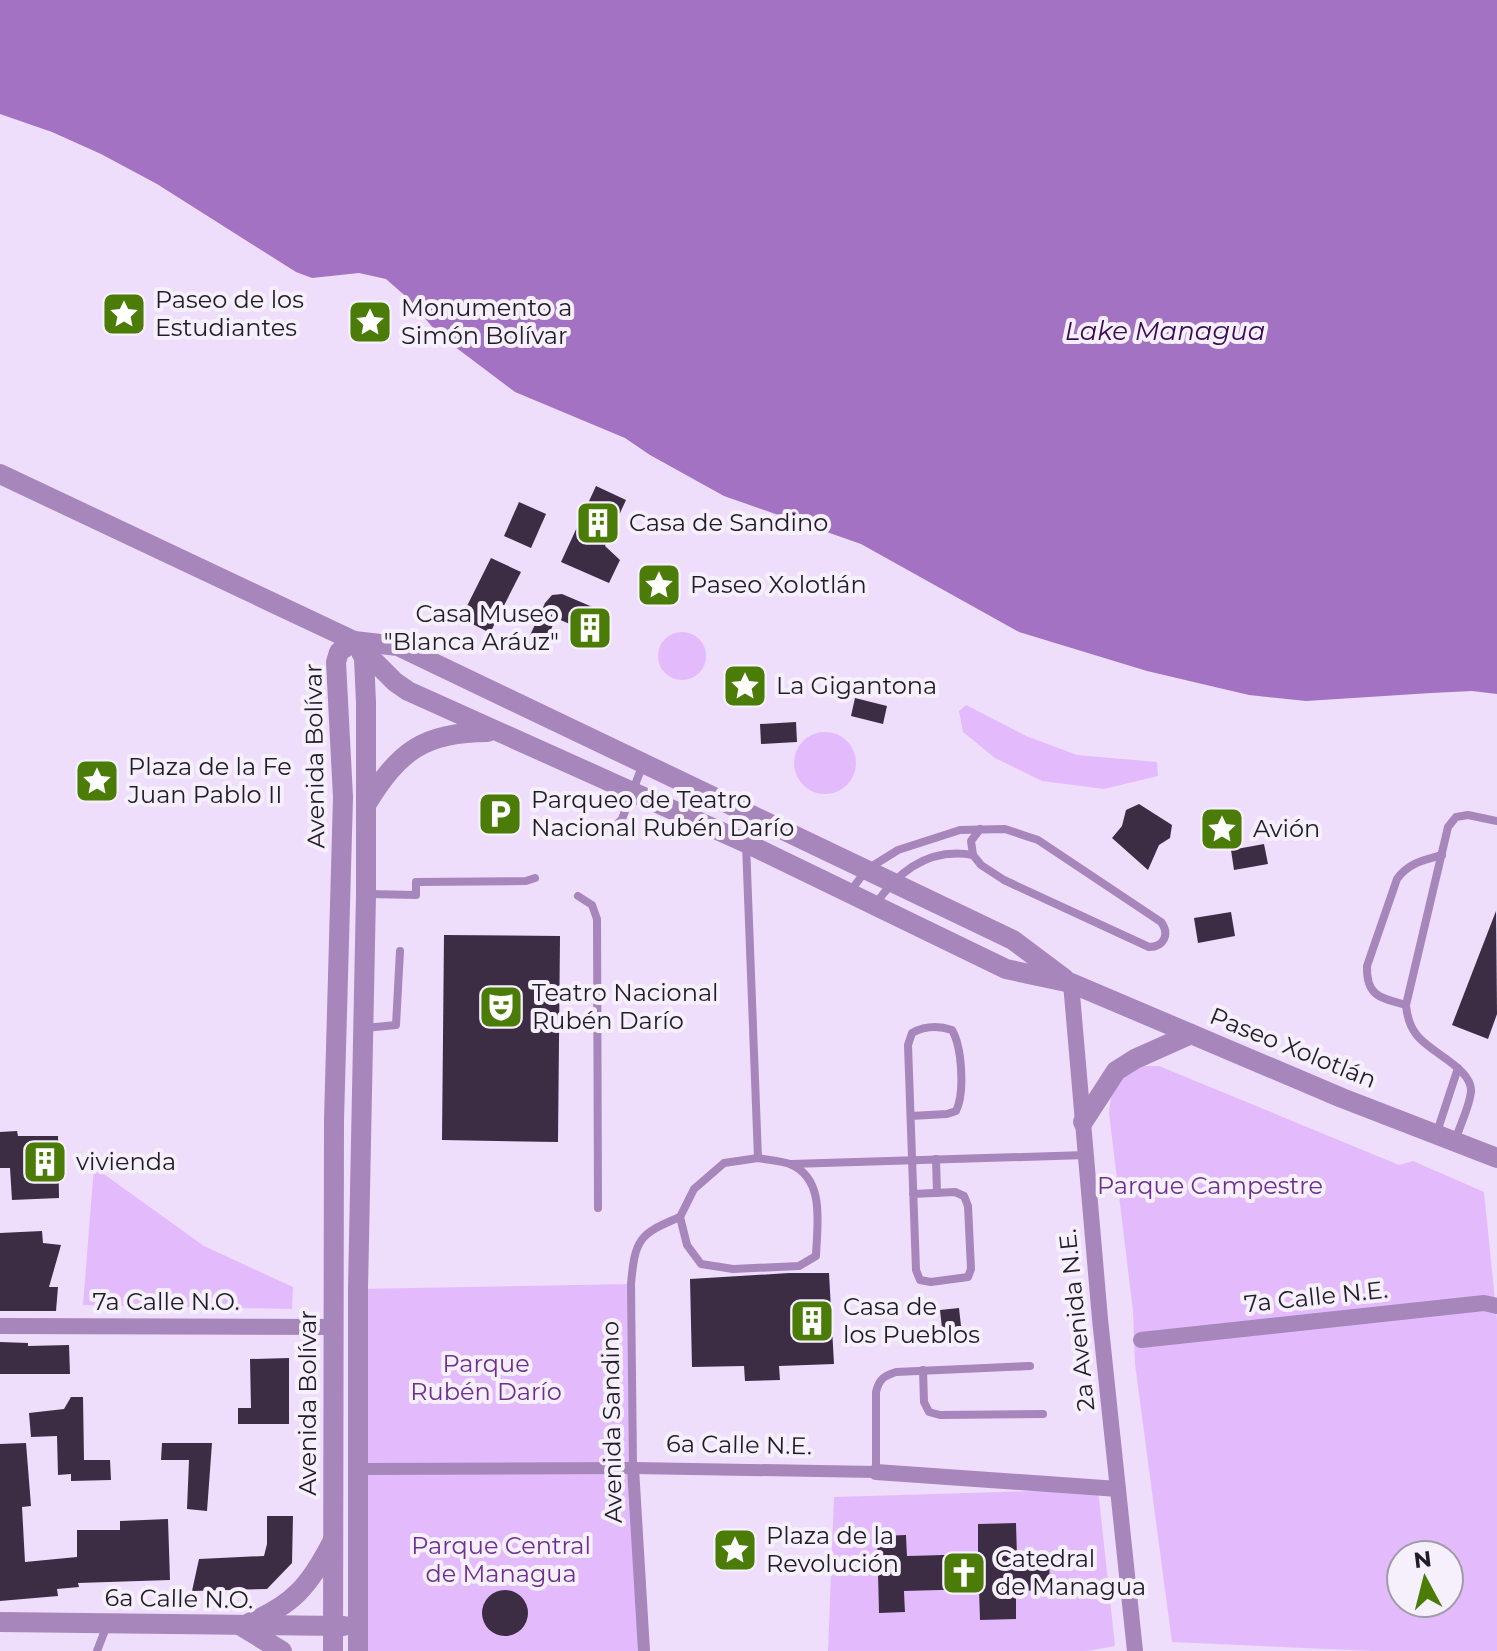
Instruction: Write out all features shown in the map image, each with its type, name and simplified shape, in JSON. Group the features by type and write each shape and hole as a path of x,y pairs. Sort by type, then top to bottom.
{"street":[{"name":"Paseo Xolotlán","path":"0,474 354,641 398,646 1013,940 1071,983"},
{"path":"298,614 325,634 334,649 336,662"},
{"name":"Paseo Xolotlán","path":"354,641 408,691 746,843 1006,969 1071,983 1342,1098 1497,1158"},
{"name":"Avenida Bolívar","path":"333,1651 334,1120 343,797 336,662 339,652 354,641 364,658 366,805 358,1289 358,1651"},
{"path":"366,805 388,771 419,744 452,733 496,731"},
{"name":"2a Avenida N.E.","path":"1071,983 1135,1651"},
{"path":"1083,1122 1116,1071 1191,1034"},
{"name":"7a Calle N.E.","path":"1141,1340 1484,1303 1497,1306"},
{"name":"7a Calle N.O.","path":"0,1326 333,1327"},
{"name":"6a Calle N.E.","path":"359,1469 633,1468 876,1472 1118,1489"},
{"name":"Avenida Sandino","path":"633,1468 644,1651"},
{"path":"241,1626 267,1615 296,1596 315,1573 334,1537"},
{"name":"6a Calle N.O.","path":"0,1622 358,1626"},
{"path":"241,1626 282,1651"}],"lane":[{"path":"611,831 622,819 643,764"},
{"path":"1446,1137 1471,1092 1468,1080 1458,1068 1416,1035 1407,1019 1406,1005 1448,827 1456,817 1468,815 1497,821"},
{"path":"849,893 866,870 898,850 948,833 980,828 1005,829 1038,840 1161,922 1166,929 1162,943 1149,947 991,873 973,855 971,841 980,828"},
{"path":"746,843 758,1158"},
{"path":"875,905 890,883 909,868 948,853 973,855"},
{"path":"1406,1005 1381,998 1371,990 1367,966 1397,879 1404,870 1442,855"},
{"path":"366,894 416,895 416,882 526,881 535,878"},
{"path":"578,896 592,905 597,919 598,1208"},
{"path":"364,1028 396,1025 400,951"},
{"path":"911,1116 947,1114 956,1111 962,1100 958,1040 952,1030 940,1026 923,1028 912,1033 908,1045 911,1116 913,1194 916,1270 920,1280 931,1282 968,1277 971,1269 968,1206 964,1196 955,1192 913,1194"},
{"path":"1446,1137 1458,1068"},
{"path":"791,1164 810,1178 818,1203 816,1256 799,1266 733,1269 701,1264 687,1245 680,1217 694,1189 724,1163 758,1158 791,1164 1086,1155"},
{"path":"936,1159 937,1193"},
{"name":"Avenida Sandino","path":"633,1468 633,1260 638,1242 651,1229 680,1217"},
{"path":"876,1472 876,1392 885,1375 923,1370 1030,1366"},
{"path":"923,1370 924,1402 929,1412 940,1415 1043,1414"},
{"path":"97,1651 108,1624"}],"green space":[{"path":"682,632 699,639 706,656 699,673 682,680 665,673 658,656 665,639"},
{"path":"966,705 1026,736 1077,755 1157,762 1158,776 1104,789 1042,781 995,758 963,732 959,711"},
{"path":"825,732 847,741 856,763 847,785 825,794 803,785 794,763 803,741"},
{"name":"Parque Campestre","path":"1140,1066 1159,1066 1399,1165 1413,1161 1484,1192 1497,1320 1497,1651 1372,1651 1172,1642 1135,1364 1133,1311 1109,1113 1120,1079"},
{"path":"94,1167 204,1246 293,1287 292,1309 83,1305"},
{"path":"631,1284 633,1468 644,1651 358,1651 358,1289"},
{"path":"1098,1489 1115,1646 1087,1651 828,1651 834,1497","holes":["1016,1523 1017,1555 1049,1554 1050,1590 1016,1591 1016,1619 979,1589 904,1591 905,1612 879,1612 877,1536 906,1535 907,1556 978,1554 978,1524"]}],"water":[{"name":"Lake Managua","path":"0,0 1497,0 1497,694 1472,691 1306,701 1249,695 1147,671 1019,632 861,544 724,496 625,438 515,392 438,334 410,300 386,279 359,273 312,278 296,272 157,184 101,154 52,132 0,114"}],"building":[{"name":"Casa de Sandino","path":"596,486 626,500 605,546 620,560 609,583 561,562"},
{"path":"519,502 546,514 531,548 504,536"},
{"path":"491,558 521,572 490,633 461,618"},
{"name":"Casa Museo \"Blanca Aráuz\"","path":"562,594 609,614 599,637 556,618 542,650 526,644 545,603 552,595"},
{"path":"855,698 887,706 883,724 851,716"},
{"path":"796,722 797,742 761,744 760,724"},
{"path":"1139,804 1172,825 1170,838 1159,845 1148,870 1112,838 1122,826 1126,810"},
{"path":"1264,844 1268,864 1234,870 1231,850"},
{"path":"1496,911 1497,1014 1488,1039 1452,1025"},
{"path":"1231,912 1235,936 1198,943 1194,918"},
{"name":"Teatro Nacional Rubén Darío","path":"444,935 560,936 558,1142 442,1140"},
{"path":"17,1131 18,1136 58,1136 59,1198 12,1200 10,1168 0,1168 0,1132"},
{"path":"42,1231 43,1243 61,1245 49,1287 58,1287 56,1311 0,1311 0,1233"},
{"name":"Casa de los Pueblos","path":"829,1273 834,1364 779,1366 780,1380 745,1381 744,1366 692,1367 690,1279"},
{"path":"959,1308 961,1326 942,1328 940,1310"},
{"path":"0,1342 28,1343 28,1346 69,1345 70,1374 0,1374"},
{"path":"289,1358 289,1424 238,1424 238,1408 251,1408 250,1359"},
{"path":"71,1397 83,1397 84,1460 110,1460 111,1480 71,1481 71,1474 58,1475 57,1436 31,1437 29,1413 64,1409"},
{"path":"26,1443 31,1506 22,1507 25,1562 77,1557 77,1530 120,1530 120,1521 168,1519 170,1580 78,1583 79,1587 57,1589 58,1596 0,1601 0,1444"},
{"path":"162,1443 212,1443 207,1511 187,1509 189,1460 161,1460"},
{"path":"267,1516 293,1516 292,1563 267,1589 192,1591 199,1559 264,1556"},
{"name":"Catedral de Managua","path":"1016,1523 1017,1555 1049,1554 1050,1590 1016,1591 1016,1619 980,1620 979,1589 904,1591 905,1612 879,1613 877,1536 906,1535 907,1556 978,1554 978,1524"},
{"path":"505,1590 521,1597 528,1613 521,1629 505,1636 489,1629 482,1613 489,1597"}],"place":[{"name":"Paseo de los Estudiantes","path":"124,314"},
{"name":"Monumento a Simón Bolívar","path":"370,322"},
{"name":"Casa de Sandino","path":"598,523"},
{"name":"Paseo Xolotlán","path":"659,585"},
{"name":"Casa Museo \"Blanca Aráuz\"","path":"590,628"},
{"name":"La Gigantona","path":"745,686"},
{"name":"Plaza de la Fe Juan Pablo II","path":"97,781"},
{"name":"Parqueo de Teatro Nacional Rubén Darío","path":"500,814"},
{"name":"Avión","path":"1222,829"},
{"name":"Teatro Nacional Rubén Darío","path":"501,1007"},
{"name":"vivienda","path":"45,1162"},
{"name":"Casa de los Pueblos","path":"812,1321"},
{"name":"Plaza de la Revolución","path":"735,1550"},
{"name":"Catedral de Managua","path":"964,1573"}],"park label":[{"name":"Parque Rubén Darío","path":"486,1378"},
{"name":"Parque Central de Managua","path":"501,1560"}]}
